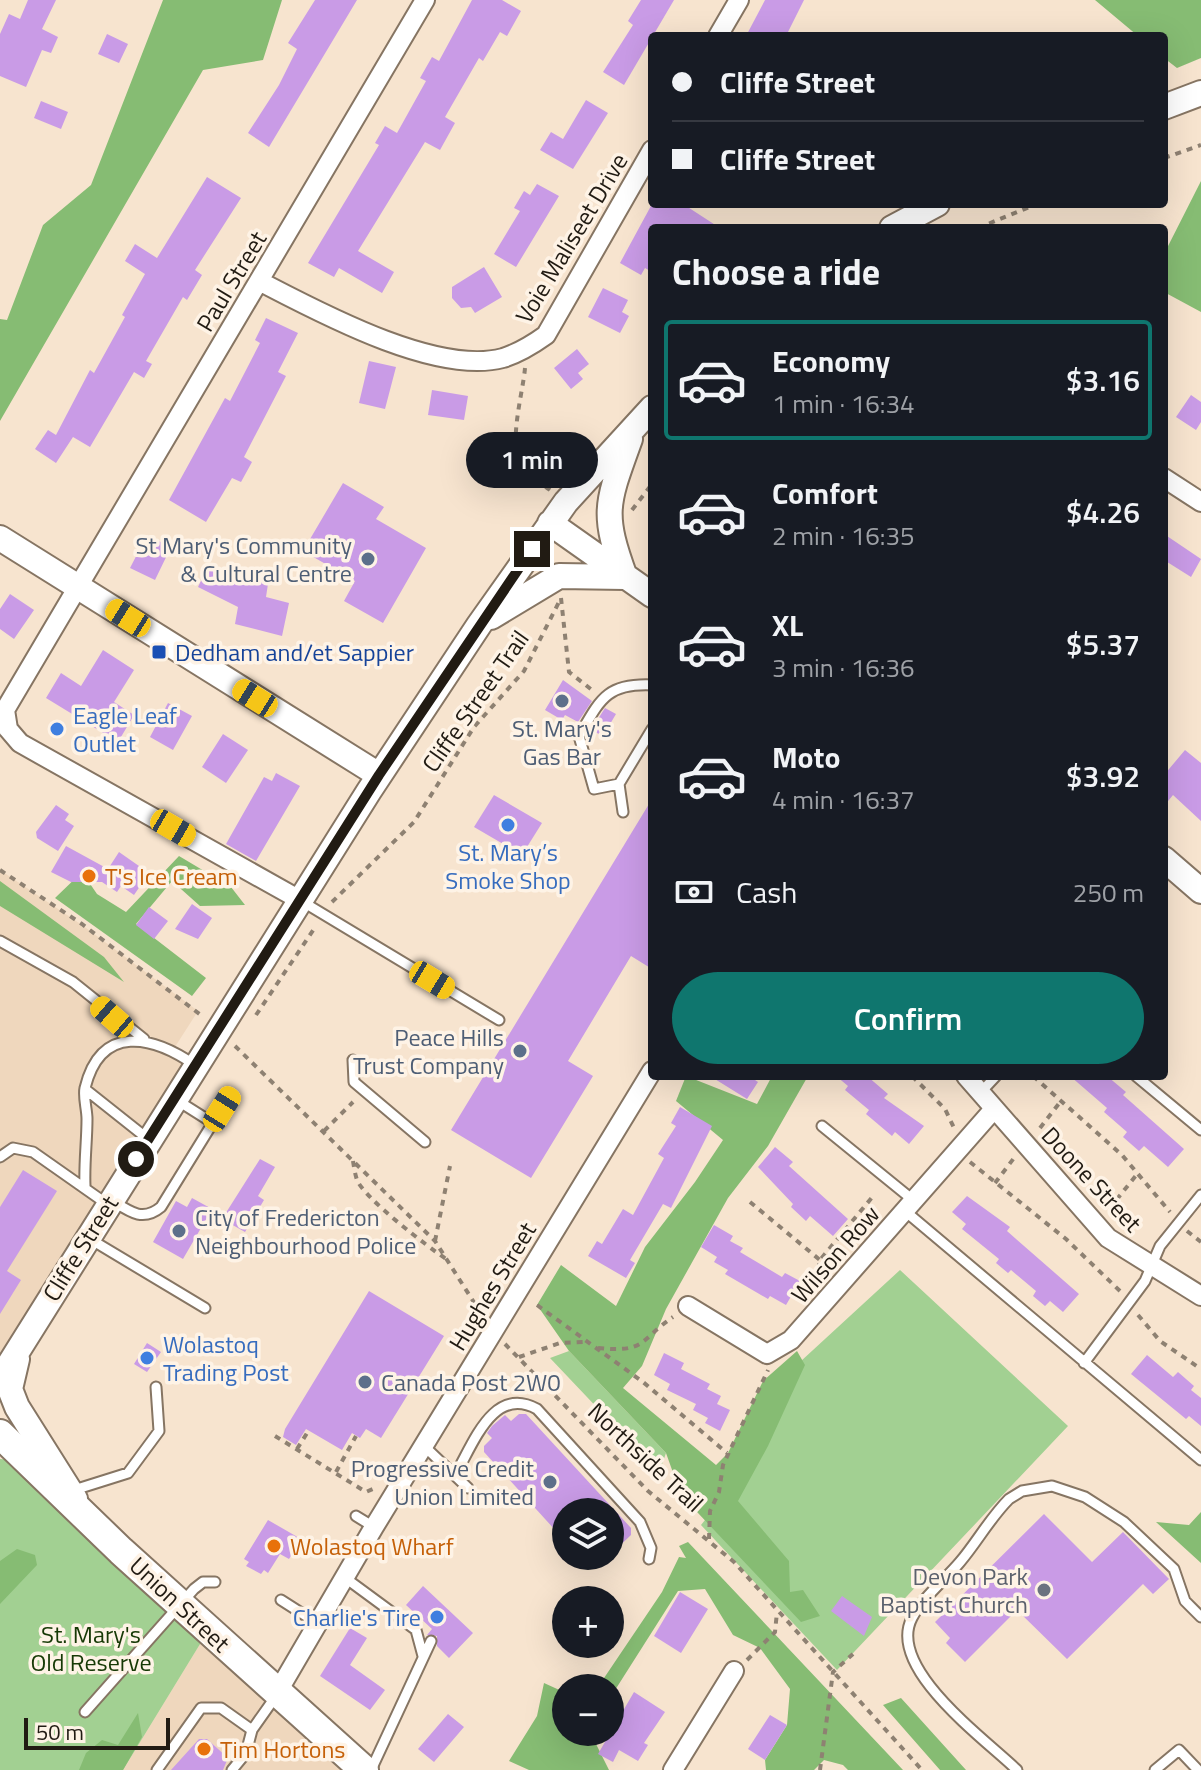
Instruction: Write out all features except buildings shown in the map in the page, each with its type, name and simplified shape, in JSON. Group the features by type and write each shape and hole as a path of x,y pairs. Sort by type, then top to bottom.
{"main road":[{"path":"1168,105 1201,93"},
{"path":"900,224 930,208"},
{"name":"Cliffe Street","path":"0,1379 21,1341 379,775 479,625 550,523 648,412"},
{"path":"625,577 607,519 609,498 634,426"},
{"path":"550,523 648,592"},
{"path":"0,538 379,775"},
{"path":"479,625 559,576 625,577"},
{"path":"1168,862 1201,891"},
{"path":"0,1357 21,1341"},
{"path":"21,1341 10,1389 17,1407 76,1500"},
{"name":"Union Street","path":"0,1434 76,1500 181,1605 364,1770"},
{"path":"0,1459 31,1461"}],"street":[{"name":"Paul Street","path":"300,900 20,743 8,729 5,710 12,693 78,587 425,0"},
{"path":"720,32 739,0"},
{"name":"Voie Maliseet Drive","path":"259,281 358,333 410,348 468,359 500,359 526,349 546,335 648,157"},
{"path":"1168,481 1201,502"},
{"name":"Hughes Street","path":"277,1693 374,1527 648,1078"},
{"name":"Doone Street","path":"970,1080 1108,1238 1201,1296"},
{"name":"Wilson Row","path":"688,1306 767,1354 791,1340 994,1109"},
{"path":"673,1770 734,1671"}],"lane":[{"path":"619,784 594,789 579,736 601,697 630,685 648,685"},
{"path":"623,812 619,784 648,736"},
{"path":"300,900 499,1020"},
{"path":"0,941 73,982 144,1039 173,1050 196,1065"},
{"path":"85,1186 85,1089 97,1061 116,1043 144,1039"},
{"path":"353,1060 354,1082 425,1142"},
{"path":"981,1092 992,1080"},
{"path":"1141,1080 1201,1130"},
{"path":"85,1089 148,1139"},
{"path":"0,1157 13,1148 33,1152 109,1202 138,1215 155,1212 230,1095"},
{"path":"174,1098 213,1123"},
{"path":"822,1126 1084,1363 1201,1460"},
{"path":"1084,1363 1129,1303 1160,1246 1201,1195"},
{"path":"87,1237 205,1308"},
{"path":"76,1500 128,1473 159,1431 156,1387"},
{"path":"455,1475 491,1415 506,1403 523,1401 537,1409 640,1522 651,1548 649,1559"},
{"path":"424,1446 468,1488"},
{"path":"1017,1770 926,1683 915,1667 907,1641 908,1630 919,1608 1009,1499 1022,1491 1052,1486 1085,1497 1124,1522 1174,1569 1185,1601 1201,1617"},
{"path":"356,1516 374,1527"},
{"path":"344,1577 416,1630 423,1657"},
{"path":"85,1712 203,1582 215,1582"},
{"path":"281,1600 317,1623"},
{"path":"371,1770 431,1641"},
{"path":"232,1770 246,1753 252,1730 277,1693"},
{"path":"157,1770 201,1708 221,1708 252,1730"},
{"path":"1155,1770 1179,1750 1198,1770"}],"path":[{"path":"1168,157 1201,145"},
{"path":"988,224 1027,208"},
{"path":"526,349 522,403 515,435 516,453 522,470 545,487"},
{"path":"627,514 638,506 648,490"},
{"name":"Cliffe Street Trail","path":"250,1021 271,998 341,890 414,822 474,727 524,671 552,622 561,597 569,672 601,697"},
{"path":"0,870 82,924 206,1020"},
{"path":"236,1048 243,1035"},
{"path":"230,1042 435,1241 485,1319"},
{"path":"916,1080 945,1109 965,1158 1066,1239 1129,1303 1160,1341 1201,1369"},
{"path":"1037,1080 1138,1173 1179,1223 1201,1242"},
{"path":"1040,1128 1061,1101"},
{"path":"324,1131 353,1102"},
{"path":"994,1183 1025,1144"},
{"path":"352,1159 357,1181 377,1203 420,1242 449,1261"},
{"path":"435,1241 450,1166"},
{"path":"1109,1209 1138,1173"},
{"path":"750,1202 820,1260"},
{"path":"537,1305 643,1382 728,1453"},
{"path":"596,1348 629,1350 647,1342 666,1321 688,1306"},
{"name":"Northside Trail","path":"502,1340 648,1491 734,1562 922,1770"},
{"path":"519,1357 560,1343 586,1341"},
{"path":"297,1449 309,1430"},
{"path":"275,1436 366,1492 404,1478"},
{"path":"336,1473 356,1436"},
{"path":"734,1671 775,1632 777,1610"},
{"path":"820,1770 833,1672 853,1654"}],"shaded area":[{"path":"0,870 82,925 198,1011 173,1050 196,1065 0,1357"},
{"path":"208,1631 364,1770 123,1770"}],"green space":[{"path":"163,0 282,0 263,60 203,70 0,421 0,319 7,320 43,225 91,185"},
{"path":"1095,0 1201,0 1201,58 1177,68 1168,61 1168,32 1133,32"},
{"path":"1201,181 1201,312 1168,294 1168,246"},
{"path":"179,856 231,887 245,905 200,906 172,881 136,924 206,978 192,996 55,898 82,872 97,894 126,912"},
{"path":"0,881 104,957 124,982 0,906"},
{"path":"684,1080 696,1080 757,1104 770,1080 806,1080 768,1146 728,1198 666,1309 642,1366 623,1388 716,1465 728,1453 763,1381 797,1351 805,1365 768,1446 738,1501 789,1561 790,1592 803,1590 820,1616 801,1622 681,1495 666,1453 569,1351 537,1305 561,1265 616,1306 645,1247 723,1140 676,1101"},
{"path":"900,1270 1068,1426 837,1670 701,1525 733,1485 788,1373"},
{"path":"569,1351 666,1453 659,1473 550,1358"},
{"name":"St. Mary's Old Reserve","path":"0,1459 31,1461 208,1631 123,1770 0,1770"},
{"path":"1201,1512 1201,1563 1156,1522 1189,1525"},
{"path":"688,1542 903,1770 848,1770 843,1765 824,1760 814,1770 766,1770 765,1760 787,1725 790,1689 760,1648 733,1635 705,1589 678,1591 624,1676 607,1674 618,1658 624,1658 624,1648 662,1592 679,1557 686,1558 679,1546"},
{"path":"17,1549 35,1555 37,1565 0,1604 0,1561"},
{"path":"544,1683 552,1687 552,1746 597,1746 609,1770 529,1770 509,1761 537,1716"},
{"path":"901,1698 966,1770 940,1770 883,1705"},
{"path":"138,1713 142,1737 123,1770 79,1770 86,1753 102,1740 118,1745"}],"place":[{"name":"St Mary's Community & Cultural Centre","path":"368,559"},
{"name":"Dedham and/et Sappier","path":"159,652"},
{"name":"St. Mary's Gas Bar","path":"562,701"},
{"name":"Eagle Leaf Outlet","path":"57,729"},
{"name":"St. Mary’s Smoke Shop","path":"508,825"},
{"name":"T's Ice Cream","path":"89,876"},
{"name":"Peace Hills Trust Company","path":"520,1051"},
{"name":"City of Fredericton Neighbourhood Police","path":"179,1231"},
{"name":"Wolastoq Trading Post","path":"147,1358"},
{"name":"Canada Post 2W0","path":"365,1382"},
{"name":"Progressive Credit Union Limited","path":"550,1482"},
{"name":"Wolastoq Wharf","path":"274,1546"},
{"name":"Devon Park Baptist Church","path":"1044,1590"},
{"name":"Charlie's Tire","path":"437,1617"},
{"name":"Tim Hortons","path":"204,1749"}],"route":[{"path":"136,1159 379,775 532,549"}]}
